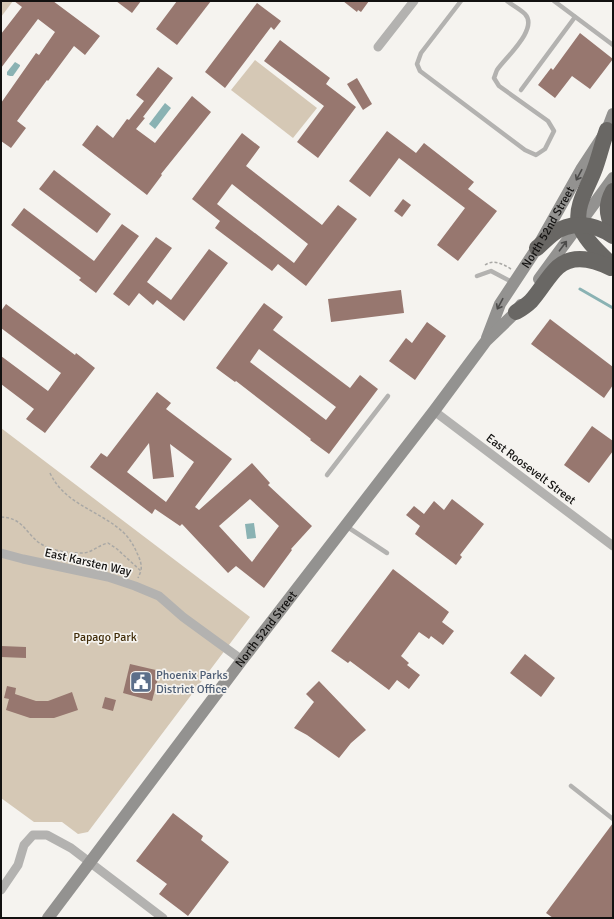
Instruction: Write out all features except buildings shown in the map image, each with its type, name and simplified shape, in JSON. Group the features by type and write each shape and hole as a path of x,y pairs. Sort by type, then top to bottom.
{"highway":[{"path":"607,130 578,214 579,224 584,234 613,268"},
{"path":"613,191 607,205 607,210 613,227"},
{"path":"537,248 555,232 572,225 579,224 596,228 613,236"},
{"path":"516,312 530,302 558,267 566,262 579,259 588,260 613,268"}],"main road":[{"name":"North 52nd Street","path":"486,341 500,304 513,277 537,248 582,168 607,130 613,114"},
{"name":"North 52nd Street","path":"48,918 242,660 434,411 486,341 516,312 548,265 613,178"}],"street":[{"path":"378,47 414,1"},
{"name":"East Roosevelt Street","path":"434,411 613,546"},
{"name":"East Karsten Way","path":"1,553 108,577 158,596 183,617 242,660"},
{"path":"1,890 18,865 24,845 33,835 47,835 72,848 163,918"}],"lane":[{"path":"461,1 421,53 417,64 420,71 525,150 536,155 545,149 554,131 552,126 548,121 499,86 494,78 497,70 524,36 528,26 528,19 525,14 507,1"},
{"path":"554,1 613,45"},
{"path":"521,90 575,17"},
{"path":"477,276 491,271 513,277"},
{"path":"327,475 388,396"},
{"path":"346,526 386,553"},
{"path":"571,786 613,819"}],"path":[{"path":"500,263 513,277"},
{"path":"50,473 61,489 74,500 127,536 140,559 142,567 135,586"},
{"path":"1,517 10,517 18,521 39,543 53,549 81,554 108,543 117,549 141,571"}],"green space":[{"path":"1,1 13,1 1,17"},
{"path":"255,60 317,108 293,138 231,90"},
{"name":"Papago Park","path":"1,428 250,617 88,832 78,834 62,822 34,822 1,798"}],"water":[{"path":"15,62 20,66 13,76 7,75 7,72"},
{"path":"165,103 171,108 155,129 149,124"},
{"path":"254,523 256,538 247,539 245,524"}],"waterway":[{"path":"580,289 613,308"}],"place":[{"name":"Phoenix Parks District Office","path":"141,682"}]}
